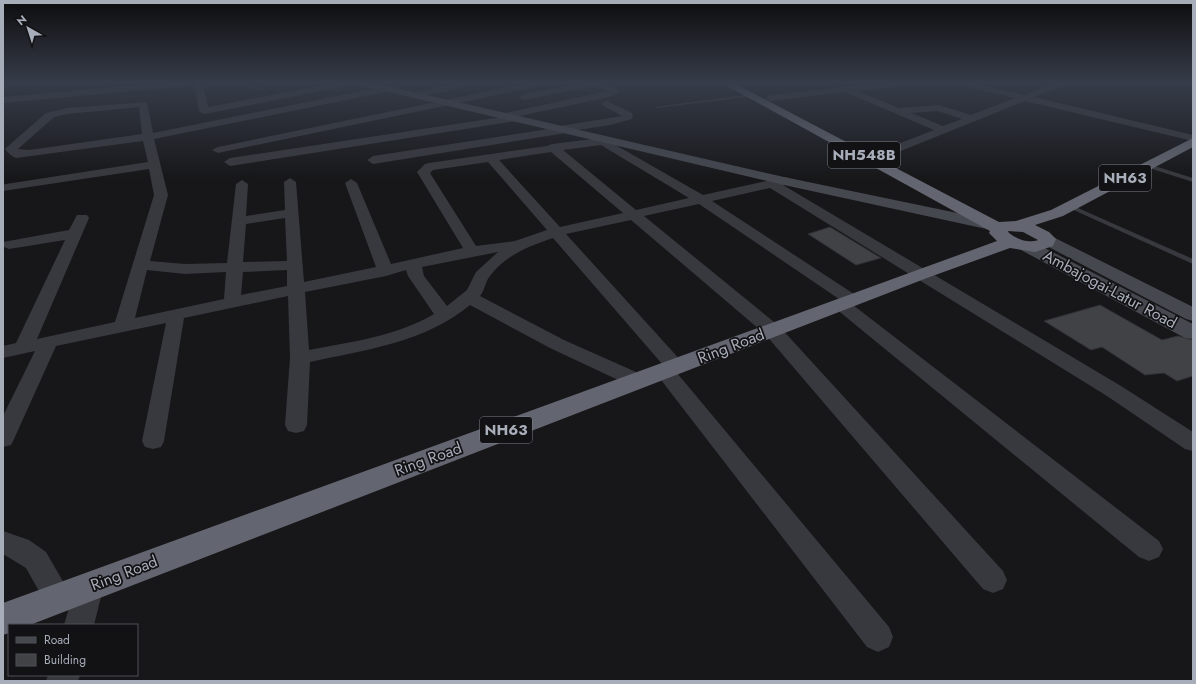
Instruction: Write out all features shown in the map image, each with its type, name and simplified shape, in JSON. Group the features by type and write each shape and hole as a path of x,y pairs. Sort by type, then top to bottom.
{"highway":[{"name":"Ambajogai-Latur Road","path":"792,115 877,157 1018,233"},
{"name":"NH548B","path":"801,115 1018,233"},
{"name":"NH63","path":"1018,233 1033,220 1063,210 1193,142"},
{"name":"NH63","path":"1018,233 1054,220 1063,210"},
{"name":"Ring Road","path":"3,619 90,585 671,369 920,274 1018,233"}],"main road":[{"path":"501,115 778,183 1018,233"},
{"name":"Ambajogai-Latur Road","path":"1018,233 1193,315"},
{"name":"Ambajogai-Latur Road","path":"1018,233 1193,333"}],"street":[{"path":"50,115 11,149 16,154 29,153 148,137 252,115"},
{"path":"123,327 161,195 148,137 145,115"},
{"path":"218,150 378,115"},
{"path":"418,115 432,122"},
{"path":"230,162 259,163 520,115"},
{"path":"373,160 610,122 628,117 626,115"},
{"path":"907,115 943,130"},
{"path":"959,115 972,119"},
{"path":"877,157 982,115"},
{"path":"1098,115 1193,138"},
{"path":"366,117 380,130"},
{"path":"257,128 262,141"},
{"path":"472,251 422,172 429,167 601,139 700,200 846,302 1149,549"},
{"path":"552,148 772,330 993,580"},
{"path":"490,157 556,232 671,369 878,637"},
{"path":"6,188 154,165"},
{"path":"290,182 291,213 296,265 300,358 296,425"},
{"path":"351,183 386,270"},
{"path":"3,352 232,304 472,251 517,245 556,232 778,183 920,274 1114,391 1193,443"},
{"path":"232,304 242,184"},
{"path":"239,221 291,213"},
{"path":"23,348 82,218"},
{"path":"9,244 74,234"},
{"path":"300,358 383,340 427,326 475,292 482,275 517,245"},
{"path":"413,264 416,276 444,315"},
{"path":"142,265 185,269 296,265"},
{"path":"469,297 557,344 638,381"},
{"path":"153,441 176,316"},
{"path":"3,439 48,343"},
{"path":"3,542 19,548 36,560 58,598"},
{"path":"79,624 90,585"}],"lane":[{"path":"1148,166 1193,180"},
{"path":"1063,210 1193,262"}],"building":[{"path":"830,227 881,258 856,265 808,234"},
{"path":"1100,305 1162,340 1178,336 1193,340 1193,376 1177,381 1164,373 1145,375 1102,347 1091,350 1044,321"}]}
